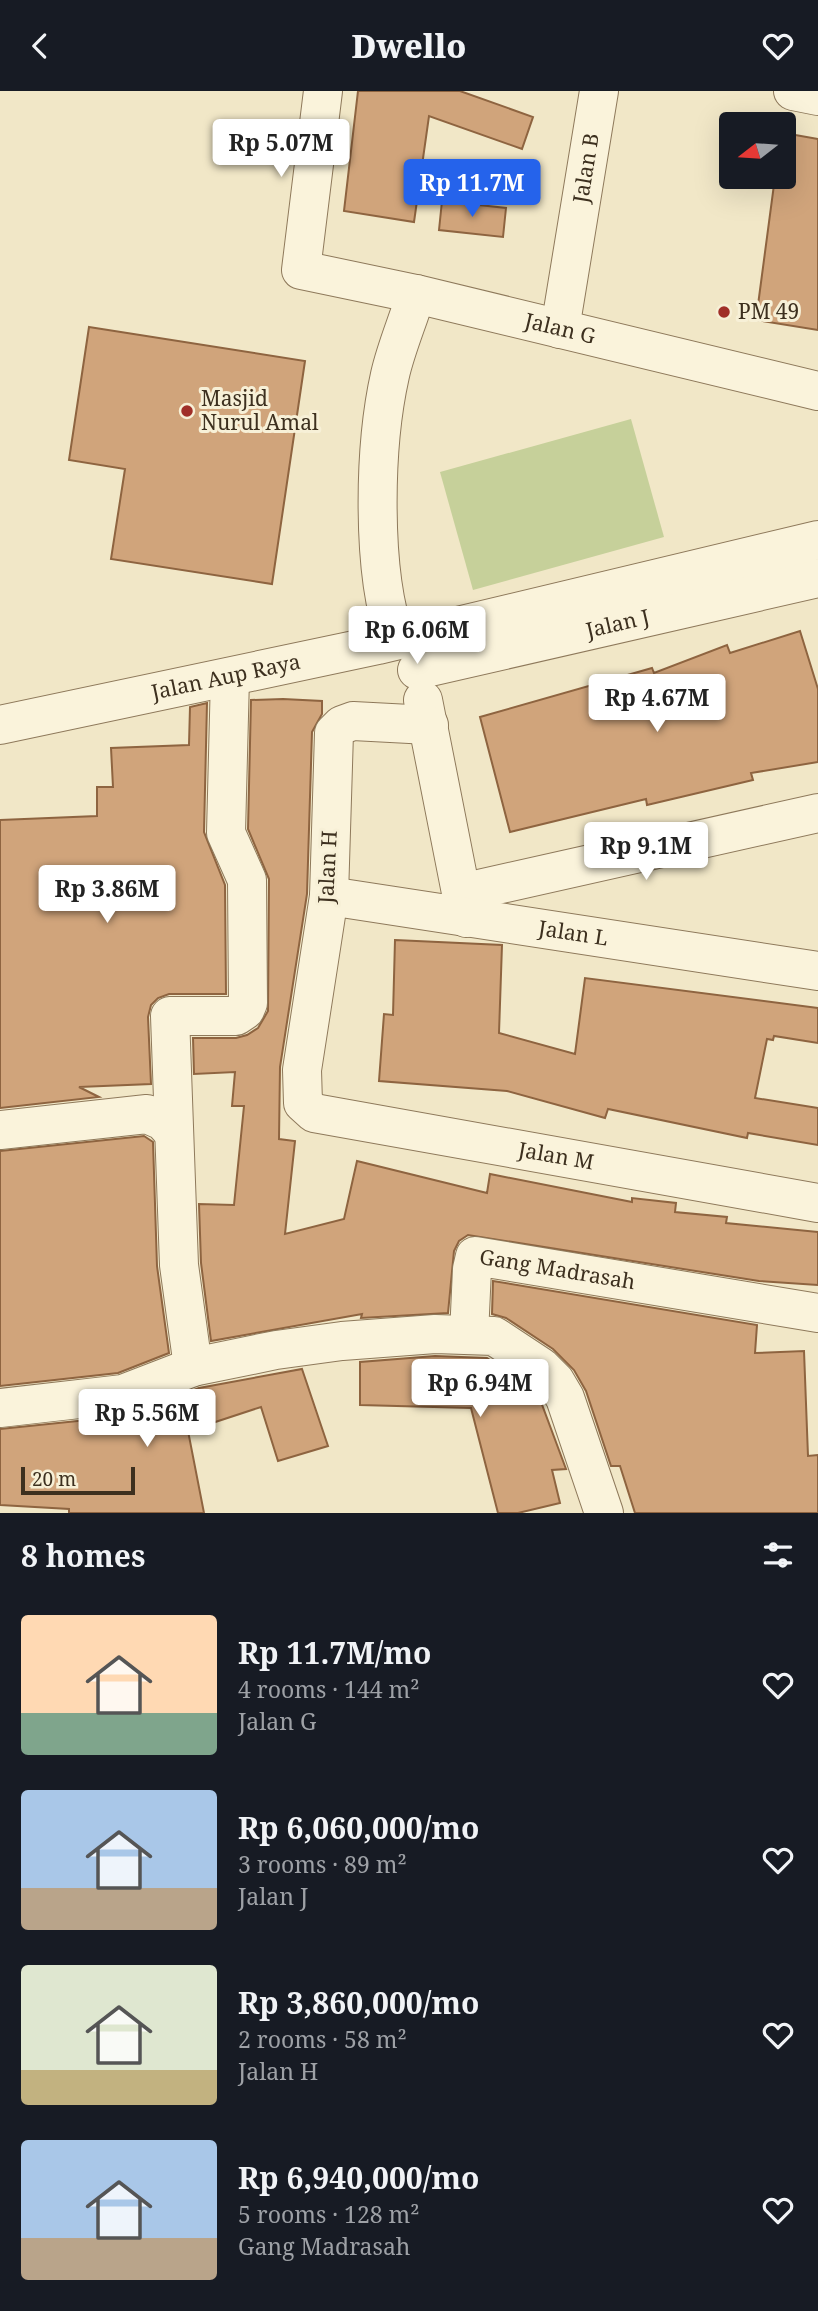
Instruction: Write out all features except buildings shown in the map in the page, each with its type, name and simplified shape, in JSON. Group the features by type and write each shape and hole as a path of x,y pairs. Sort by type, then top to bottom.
{"street":[{"name":"Jalan G","path":"323,91 301,270 416,294 818,391"},
{"name":"Jalan B","path":"560,329 599,91"},
{"path":"793,91 818,96"},
{"path":"416,294 390,375 380,441 379,535 388,619 407,649 429,725 463,906 818,813"},
{"name":"Jalan Aup Raya","path":"0,725 230,677 407,649 818,540"},
{"name":"Jalan J","path":"407,649 818,578"},
{"path":"193,1367 179,1265 176,1145 172,1131 170,1016 236,1016 245,1010 248,1003 247,880 226,833 230,677"},
{"name":"Jalan H","path":"302,1097 302,1070 328,896 334,733 342,725 353,722 429,725"},
{"name":"Jalan L","path":"328,896 463,906 818,971"},
{"name":"Jalan M","path":"302,1097 303,1103 314,1113 818,1203"},
{"path":"0,1130 147,1114 163,1121 172,1131"},
{"name":"Gang Madrasah","path":"470,1335 472,1269 475,1256 818,1313"},
{"path":"0,1408 123,1394 193,1367 342,1341 435,1334 494,1336 516,1348 555,1381 565,1398 604,1513"}],"green space":[{"path":"631,419 664,537 473,590 440,472"}],"place":[{"name":"PM 49","path":"724,312"},
{"name":"Masjid Nurul Amal","path":"187,411"}]}
